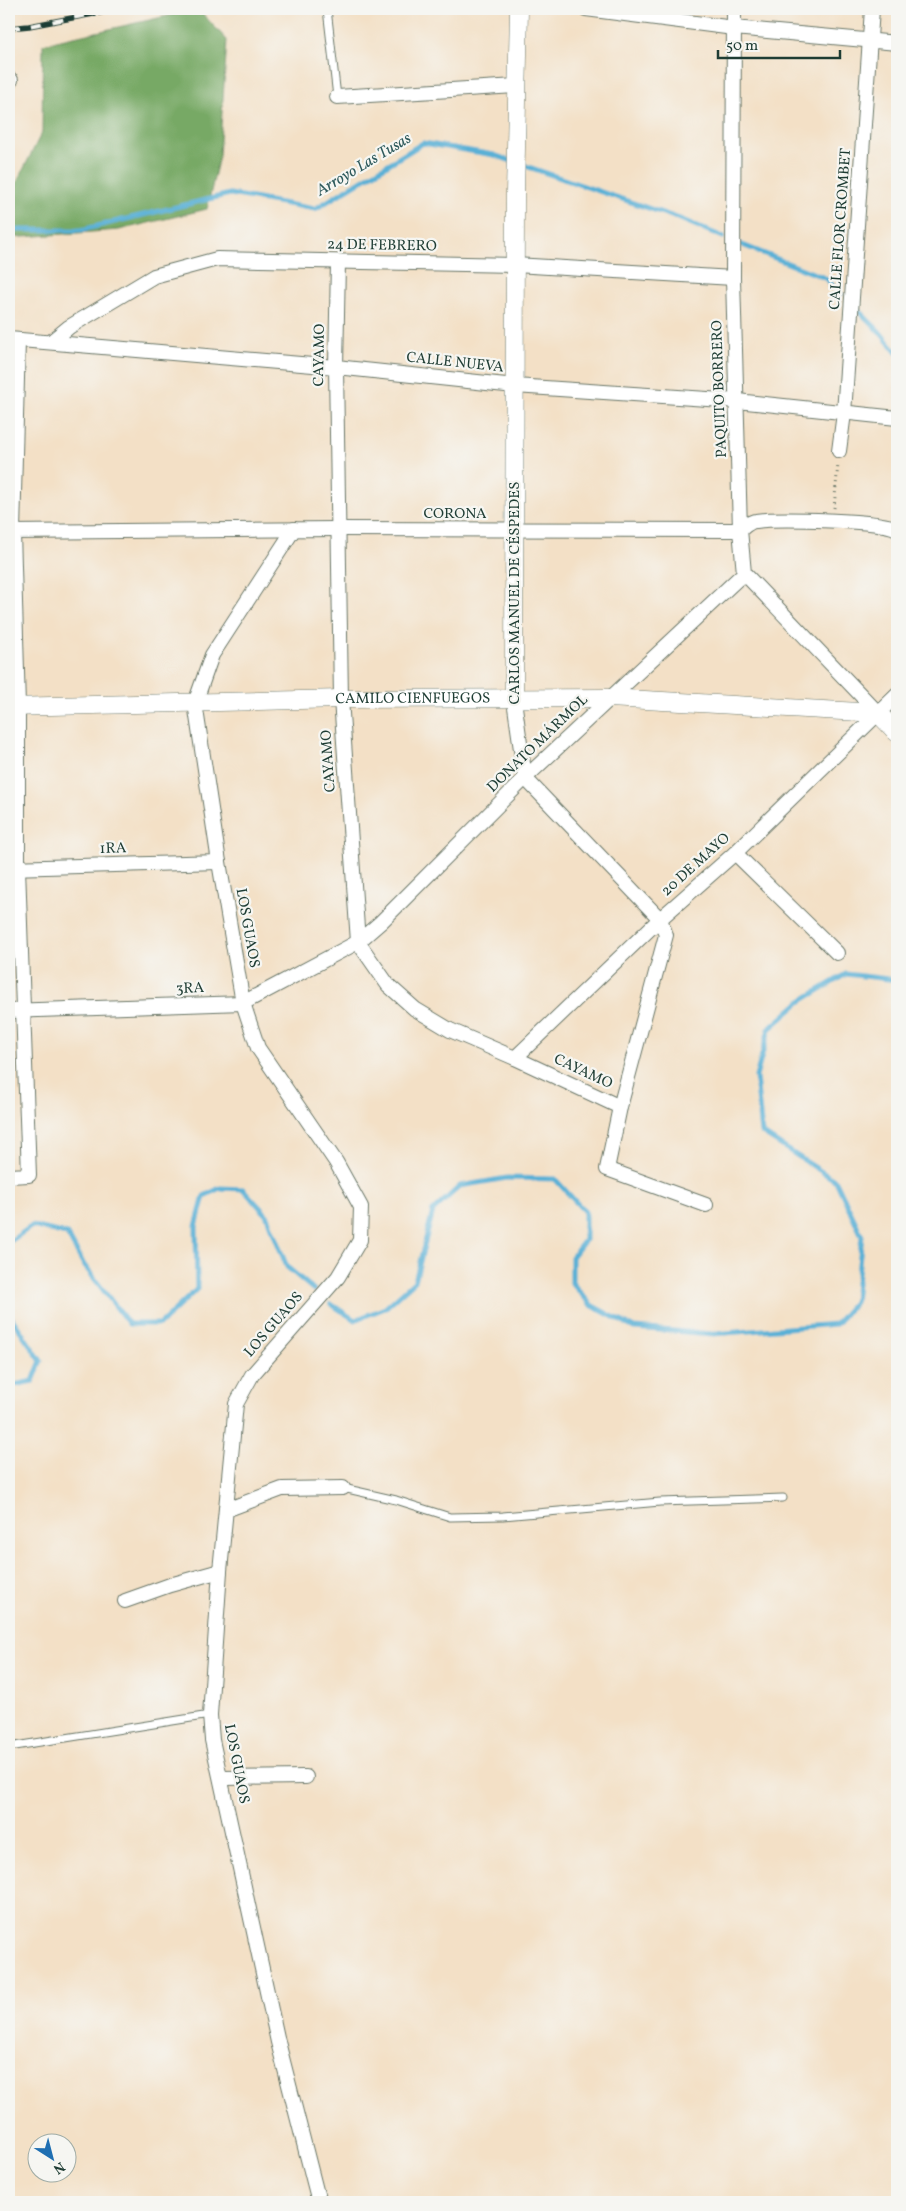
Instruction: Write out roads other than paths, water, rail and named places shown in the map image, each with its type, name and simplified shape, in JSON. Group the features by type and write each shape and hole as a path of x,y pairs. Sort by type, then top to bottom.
{"street":[{"path":"337,97 517,86 519,9"},
{"path":"586,9 734,28 897,43"},
{"name":"PAQUITO BORRERO","path":"734,9 733,278 740,530 744,573"},
{"name":"CALLE FLOR CROMBET","path":"839,451 844,413 872,9"},
{"name":"CARLOS MANUEL DE CÉSPEDES","path":"517,86 514,700 525,778"},
{"name":"24 DE FEBRERO","path":"52,341 69,327 154,276 217,259 515,265 733,278"},
{"name":"CAYAMO","path":"338,262 336,367 340,699 358,942 388,985 415,1009 450,1030 620,1107"},
{"path":"9,1176 29,1175 16,1011 13,868 11,532 14,339"},
{"name":"CALLE NUEVA","path":"14,339 336,367 515,386 737,402 897,418"},
{"name":"CORONA","path":"11,532 294,529 740,530 754,521 873,523 897,529"},
{"name":"LOS GUAOS","path":"294,529 212,655 195,703 243,1003 258,1048 336,1162 361,1206 360,1240 338,1277 252,1375 236,1404 220,1571 210,1715 212,1740 278,2042 319,2202"},
{"path":"744,573 897,733"},
{"name":"DONATO MÁRMOL","path":"358,942 381,922 525,778 744,573"},
{"name":"20 DE MAYO","path":"515,1058 660,919 735,853 897,695"},
{"name":"CAMILO CIENFUEGOS","path":"13,706 340,699 514,700 610,698 878,713"},
{"path":"525,778 660,919 666,935 620,1107 607,1169 706,1205"},
{"path":"735,853 837,953"},
{"name":"1RA","path":"13,868 219,862"},
{"name":"3RA","path":"16,1011 243,1003 358,942"},
{"path":"226,1510 282,1489 343,1488"},
{"path":"125,1600 170,1584 220,1571"},
{"path":"221,1778 306,1777"}],"lane":[{"path":"327,9 337,97"},
{"path":"343,1488 396,1500 450,1516 503,1516 660,1502 783,1498"},
{"path":"9,1747 210,1715"}],"waterway":[{"name":"Arroyo Las Tusas","path":"9,230 81,230 230,194 315,209 423,143 494,155 680,219 723,237"},
{"name":"Arroyo Las Tusas","path":"740,244 825,278 841,294"},
{"name":"Arroyo Las Tusas","path":"857,309 897,353"},
{"path":"331,1304 355,1320 385,1308 415,1281 433,1211 460,1186 507,1178 555,1179 585,1212 585,1240 572,1257 572,1283 591,1305 634,1328 713,1334 836,1324 855,1302 862,1236 836,1181 762,1133 756,1077 769,1029 801,1001 846,974 897,980"},
{"path":"9,1242 32,1226 67,1234 84,1265 129,1324 160,1324 197,1289 196,1226 204,1196 220,1188 243,1189 266,1214 287,1267 314,1290"},
{"path":"9,1314 41,1361 33,1381 14,1385 9,1383"}],"railway":[{"path":"9,28 120,9"}]}
